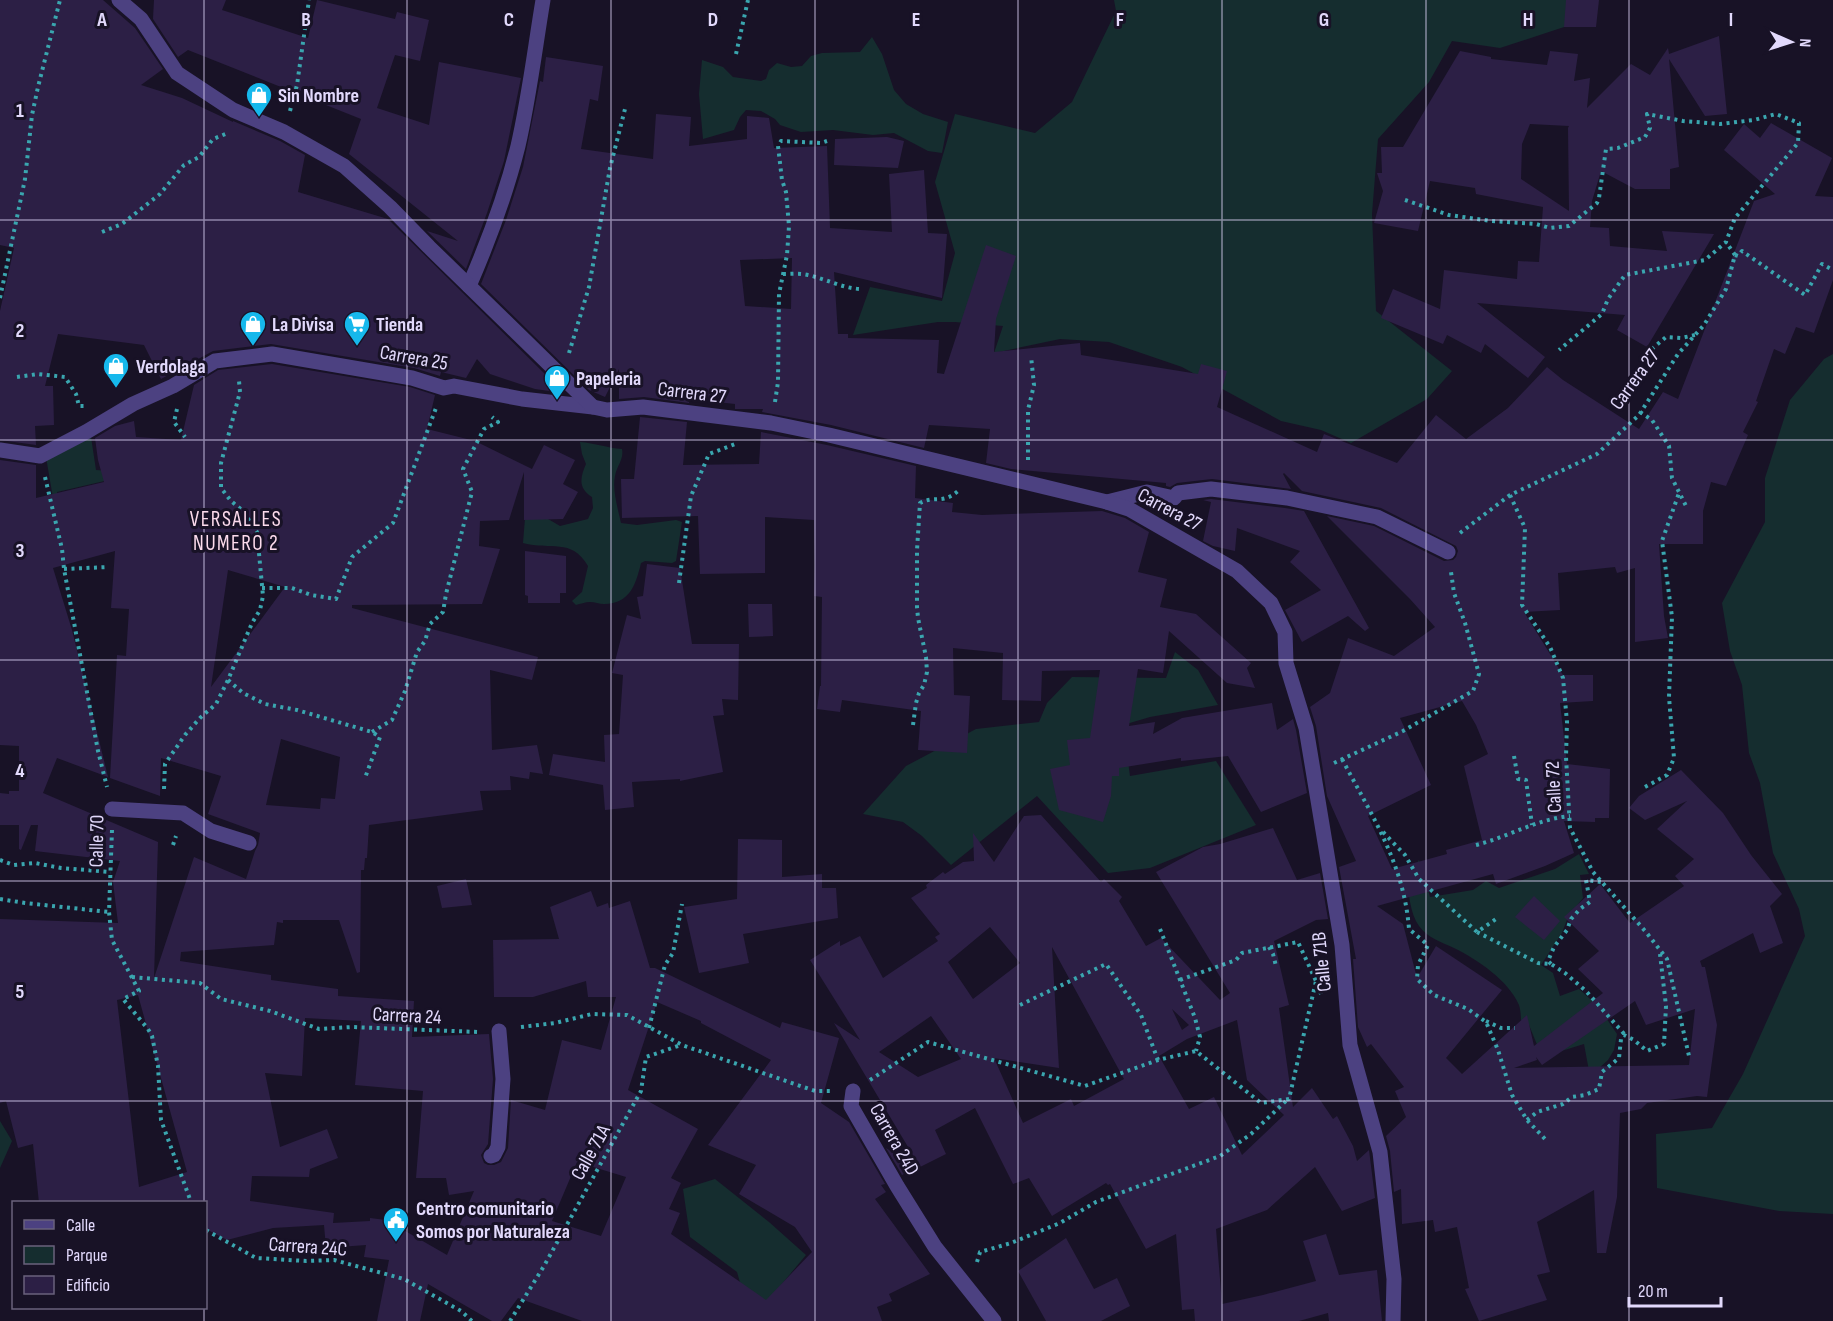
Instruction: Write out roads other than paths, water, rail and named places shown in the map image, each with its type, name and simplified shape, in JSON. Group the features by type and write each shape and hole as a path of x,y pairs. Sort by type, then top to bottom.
{"street":[{"path":"118,0 141,19 177,73 233,110 284,132 344,166 390,207 593,406"},
{"path":"469,286 488,243 516,154 543,0"},
{"name":"Carrera 25","path":"0,450 40,456 133,404 173,386 215,361 272,354 412,378 444,388 454,386 522,399 593,406"},
{"name":"Carrera 27","path":"593,406 607,410 643,407 766,423 829,435 1107,502 1129,509 1237,571 1271,603"},
{"path":"1107,502 1147,492 1174,498 1178,493 1211,489 1287,498 1377,517 1448,552"},
{"name":"Calle 71B","path":"1271,603 1285,632 1286,663 1306,728 1342,945 1350,1045 1380,1152 1394,1279 1393,1321"},
{"path":"112,809 183,813 211,831 249,843"},
{"path":"491,1156 498,1147 503,1079 499,1031"},
{"name":"Carrera 24D","path":"853,1091 851,1106 897,1186 935,1247 994,1321"}],"place":[{"name":"Sin Nombre","path":"259,118"},
{"name":"La Divisa","path":"253,347"},
{"name":"Tienda","path":"357,347"},
{"name":"Verdolaga","path":"116,389"},
{"name":"Papeleria","path":"557,401"},
{"name":"Centro comunitario Somos por Naturaleza","path":"396,1243"}],"district":[{"name":"VERSALLES NUMERO 2","path":"236,531"}]}
